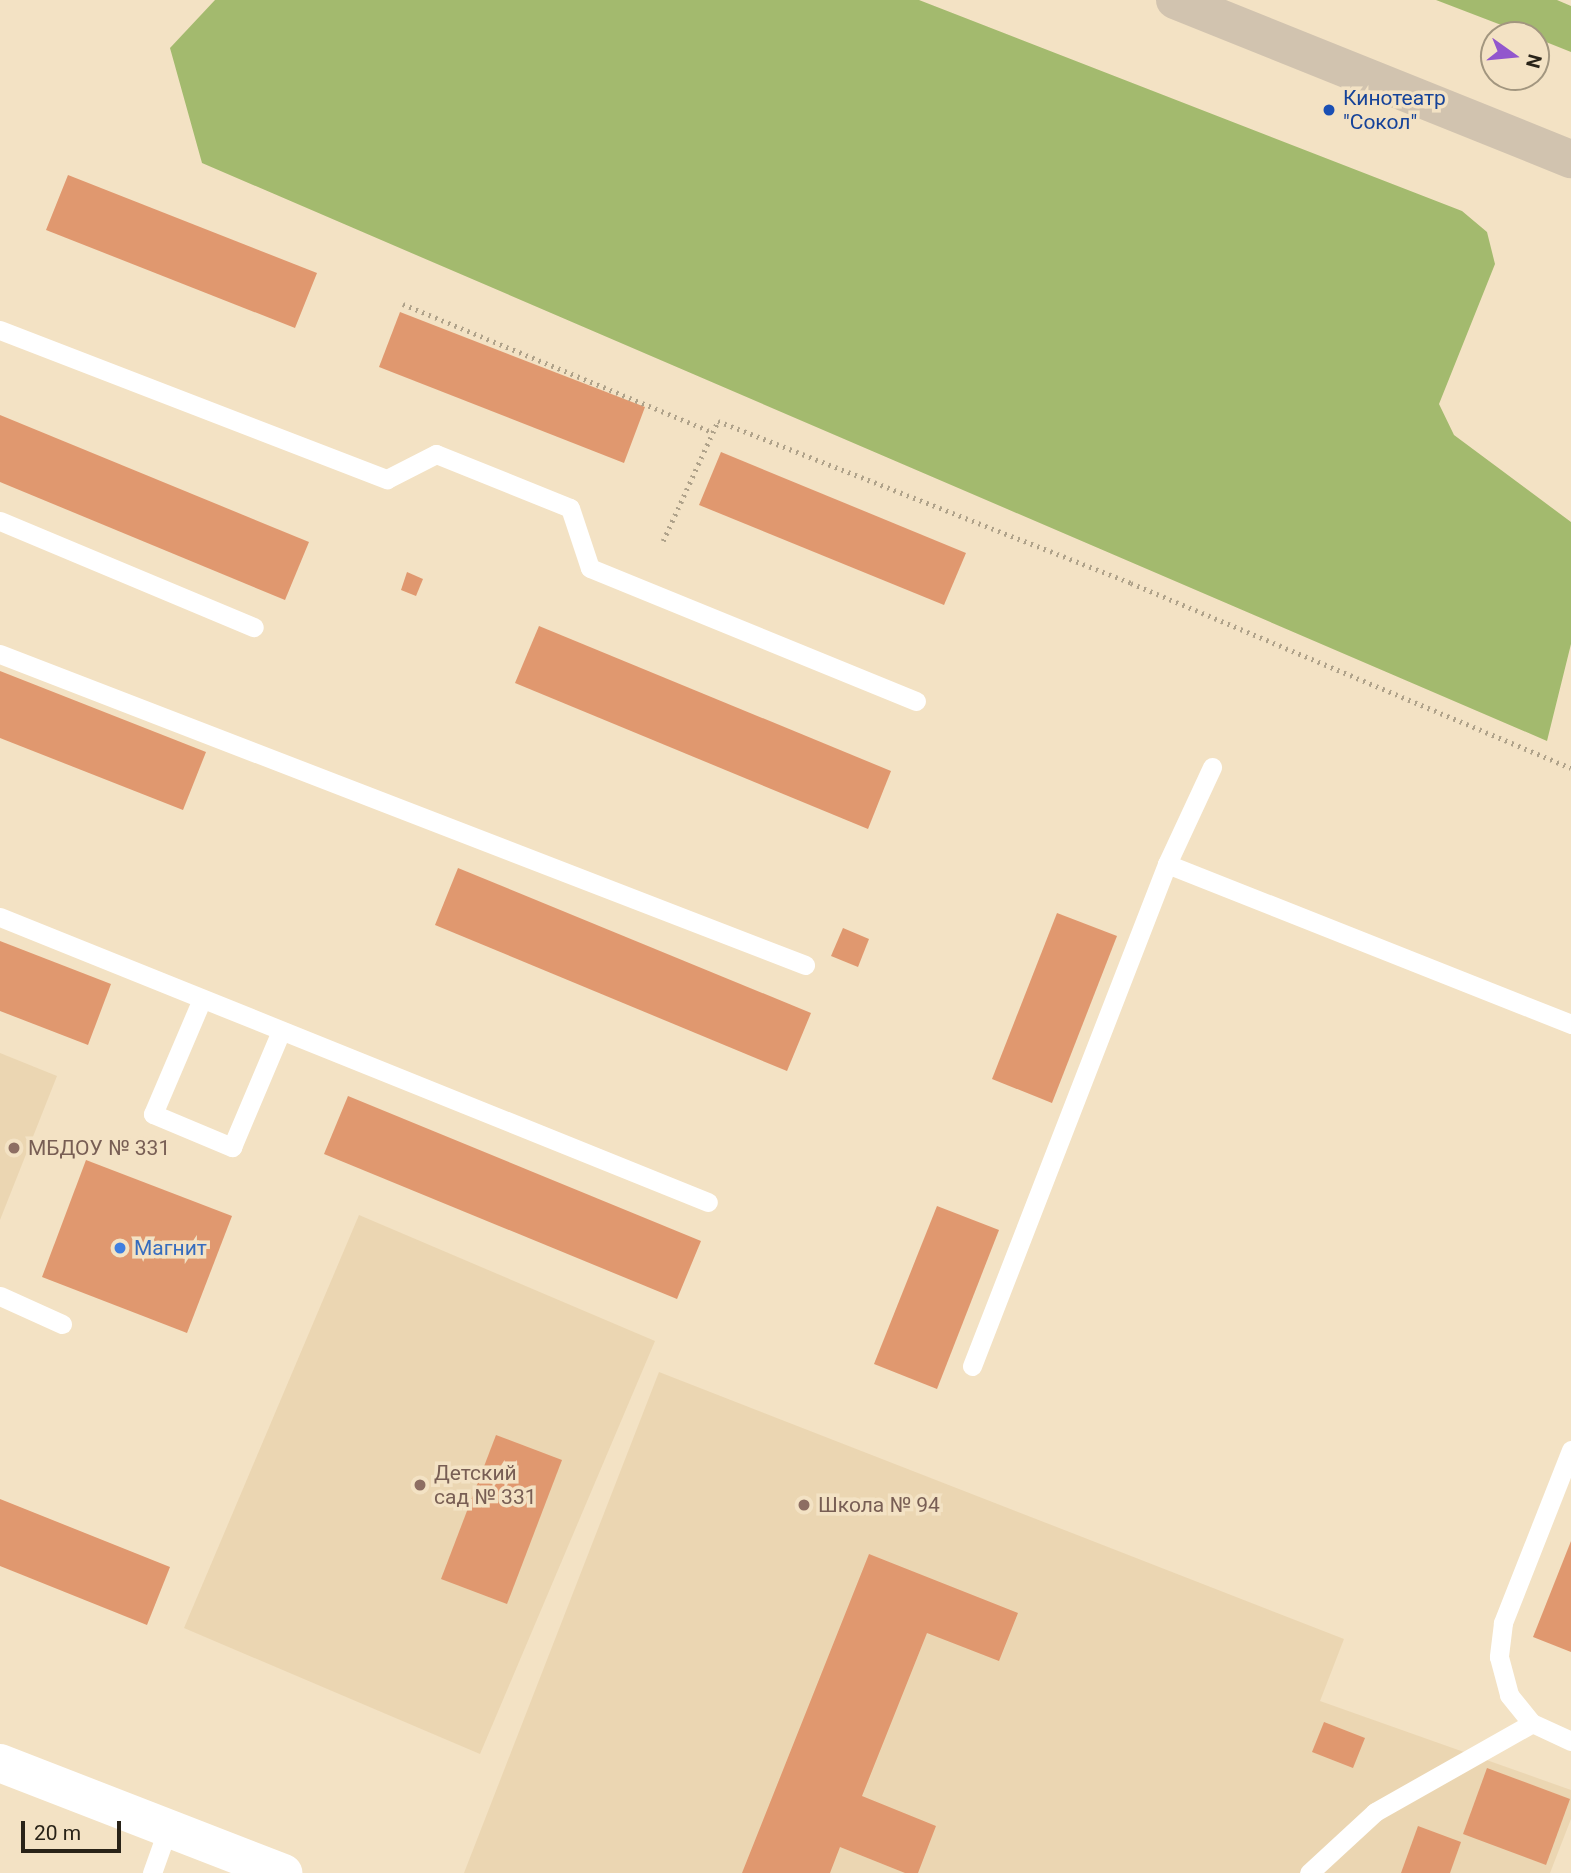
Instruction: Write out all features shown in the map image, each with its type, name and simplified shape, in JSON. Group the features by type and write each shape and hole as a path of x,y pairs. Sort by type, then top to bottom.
{"main road":[{"path":"1175,0 1571,159"}],"street":[{"path":"0,1763 283,1873"}],"lane":[{"path":"0,330 387,479 436,454 570,508 590,568 916,701"},
{"path":"0,521 254,627"},
{"path":"0,654 805,965"},
{"path":"972,1366 1167,864 1212,767"},
{"path":"1167,864 1571,1024"},
{"path":"0,917 708,1202"},
{"path":"202,999 153,1114 232,1147 281,1031"},
{"path":"0,1296 62,1324"},
{"path":"1571,1450 1503,1623 1499,1657 1509,1695 1532,1723 1571,1741"},
{"path":"1309,1873 1375,1812 1532,1723"},
{"path":"152,1873 168,1828"}],"path":[{"path":"403,304 712,432"},
{"path":"663,541 718,421 1131,583 1571,768"}],"shaded area":[{"name":"МБДОУ № 331","path":"0,1053 57,1076 0,1220"},
{"name":"Детский сад № 331","path":"359,1215 655,1341 480,1754 184,1628"},
{"name":"Школа № 94","path":"659,1372 1344,1639 1320,1701 1571,1790 1571,1819 1550,1873 464,1873"}],"green space":[{"path":"215,0 919,0 1462,211 1487,232 1495,264 1439,404 1454,435 1571,522 1571,644 1547,741 202,163 170,48"},
{"path":"1436,0 1557,0 1571,6 1571,52 1550,44 1550,21 1491,21"}],"building":[{"path":"68,175 317,273 295,328 46,230"},
{"path":"400,312 645,407 624,463 379,367"},
{"path":"0,415 309,542 285,600 0,482"},
{"path":"721,452 966,553 944,605 699,505"},
{"path":"407,572 423,579 416,596 401,590"},
{"path":"539,626 891,771 868,829 515,683"},
{"path":"0,671 206,752 183,810 0,738"},
{"path":"458,868 811,1013 787,1071 435,925"},
{"path":"1057,913 1117,936 1052,1103 992,1079"},
{"path":"843,928 869,939 858,967 831,956"},
{"path":"0,941 111,984 88,1045 0,1011"},
{"path":"348,1096 701,1241 677,1299 324,1154"},
{"path":"86,1160 232,1216 187,1333 42,1277"},
{"path":"937,1206 999,1230 937,1389 874,1364"},
{"path":"496,1435 562,1460 507,1604 441,1579"},
{"path":"0,1499 170,1567 147,1625 0,1566"},
{"path":"1571,1541 1571,1652 1533,1637"},
{"path":"869,1554 1018,1613 999,1661 927,1633 862,1796 936,1826 918,1873 905,1873 840,1847 830,1873 742,1873"},
{"path":"1324,1722 1365,1738 1353,1768 1312,1752"},
{"path":"1487,1768 1570,1799 1546,1865 1463,1834"},
{"path":"1418,1826 1461,1842 1450,1873 1401,1873"}],"place":[{"name":"Кинотеатр \"Сокол\"","path":"1329,110"},
{"name":"МБДОУ № 331","path":"14,1148"},
{"name":"Магнит","path":"120,1248"},
{"name":"Детский сад № 331","path":"420,1485"},
{"name":"Школа № 94","path":"804,1505"}]}
